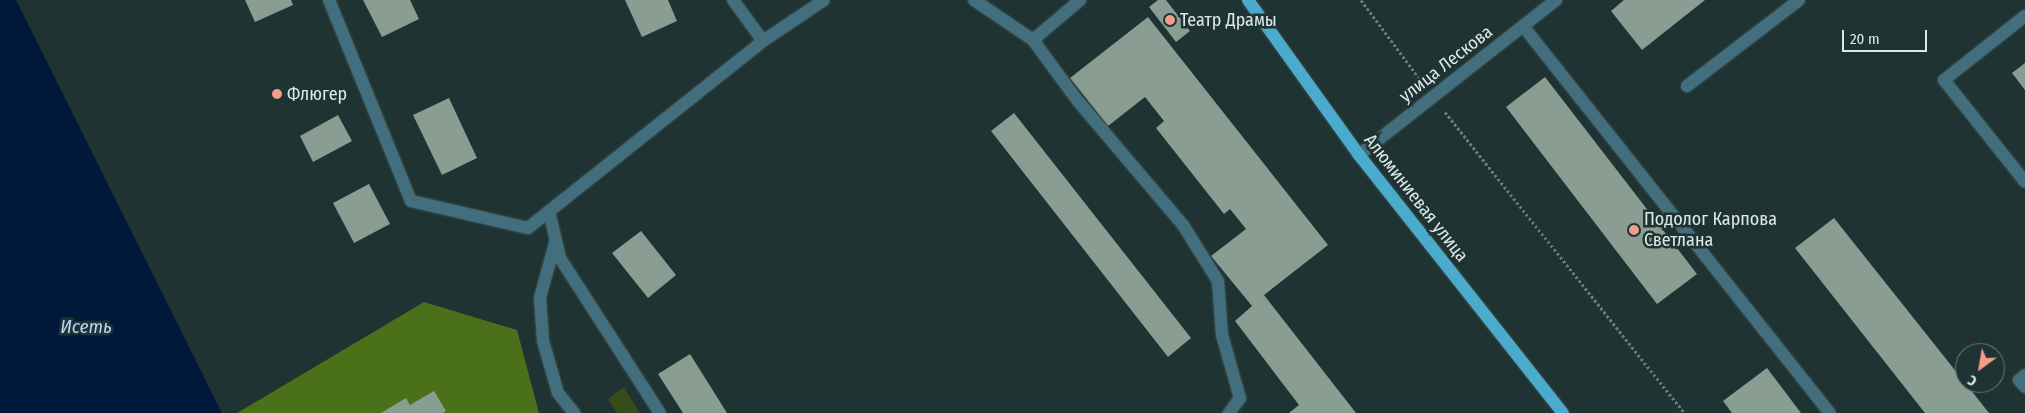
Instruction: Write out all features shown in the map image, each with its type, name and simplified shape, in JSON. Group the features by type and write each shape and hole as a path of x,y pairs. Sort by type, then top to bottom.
{"main road":[{"name":"Алюминиевая улица","path":"1248,0 1359,155 1563,413"}],"street":[{"path":"330,0 410,201 528,228 763,40 824,0"},
{"path":"733,0 763,40"},
{"path":"974,0 1033,40 1077,100 1183,225 1218,281 1222,335 1240,398 1229,413"},
{"path":"1033,40 1080,0"},
{"name":"улица Лескова","path":"1359,155 1556,0"},
{"path":"1687,86 1799,0"},
{"path":"2025,16 1944,80 2025,182"},
{"path":"1523,26 1830,413"},
{"path":"550,211 560,258 660,413"},
{"path":"556,240 540,298 543,341 558,393 574,413"},
{"path":"2025,375 2019,380 2025,387"}],"path":[{"path":"1361,0 1433,97 1684,413"}],"green space":[{"path":"424,302 517,330 539,413 237,413"},
{"path":"624,387 640,413 617,413 608,399"}],"water":[{"name":"Исеть","path":"0,0 16,0 222,413 0,413"}],"building":[{"path":"245,0 291,0 293,5 255,22"},
{"path":"363,0 410,0 419,19 382,37"},
{"path":"625,0 668,0 677,21 642,37"},
{"path":"1158,0 1166,0 1190,31 1176,42 1149,7"},
{"path":"1624,0 1705,0 1642,50 1611,11"},
{"path":"1148,17 1328,245 1264,295 1356,413 1289,413 1299,405 1235,321 1252,306 1211,256 1246,229 1230,209 1224,214 1156,128 1164,121 1145,97 1108,126 1070,78"},
{"path":"2025,63 2025,90 2012,73"},
{"path":"1545,77 1697,274 1657,304 1506,107"},
{"path":"449,98 477,158 442,175 413,115"},
{"path":"1014,113 1191,338 1168,357 991,131"},
{"path":"338,115 352,141 313,162 300,136"},
{"path":"369,184 390,224 354,243 333,203"},
{"path":"1834,218 1955,370 1955,393 1973,393 1989,413 1925,413 1795,248"},
{"path":"641,231 676,275 648,298 612,253"},
{"path":"690,354 727,413 683,413 658,374"},
{"path":"1767,368 1801,413 1732,413 1723,401"},
{"path":"434,391 446,411 443,413 381,413 406,398 410,405"}],"place":[{"name":"Театр Драмы","path":"1170,20"},
{"name":"Флюгер","path":"277,94"},
{"name":"Подолог Карпова Светлана","path":"1634,230"}]}
